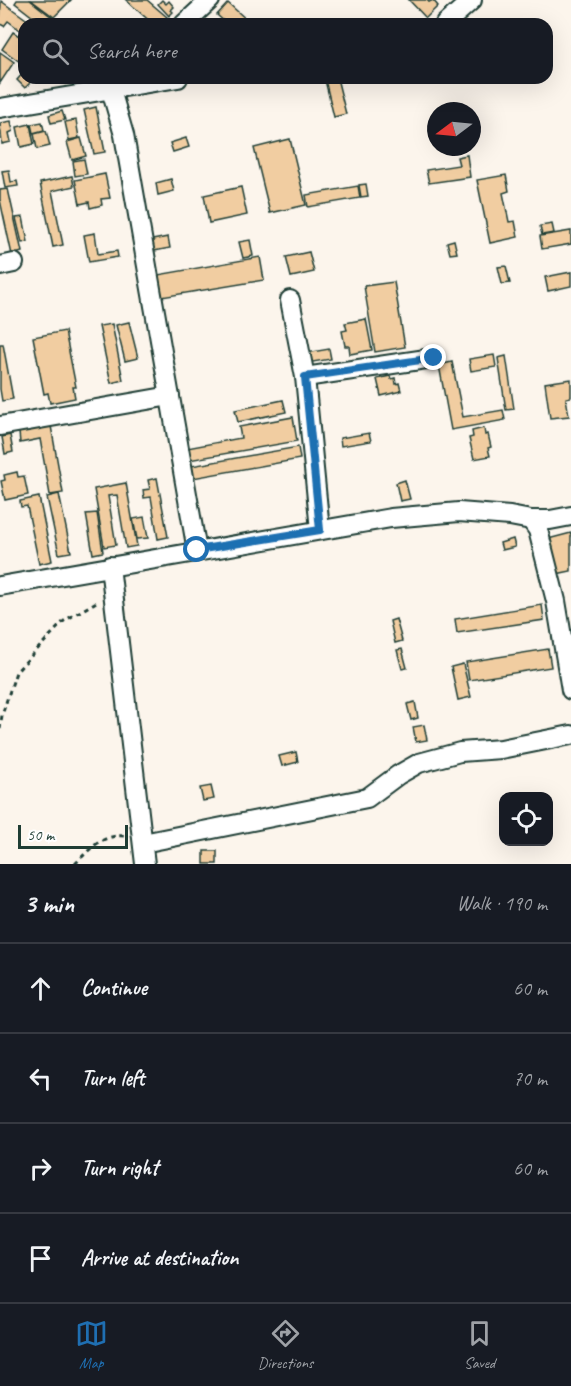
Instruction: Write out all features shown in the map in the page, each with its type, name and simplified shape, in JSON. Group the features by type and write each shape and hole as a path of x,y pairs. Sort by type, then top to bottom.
{"street":[{"path":"190,18 210,0"},
{"path":"452,18 472,0"},
{"path":"0,108 118,84 124,135 197,550"},
{"path":"290,300 305,377 320,530"},
{"path":"305,377 434,358"},
{"path":"0,426 170,396"},
{"path":"0,585 391,519 459,512 531,520 550,520 571,516"},
{"path":"531,520 538,530 556,601 571,690"},
{"path":"110,566 145,864"},
{"path":"143,843 357,801 367,798 419,763 460,752 501,749 571,735"}],"path":[{"path":"0,729 2,715 16,672 64,621 113,592"},
{"path":"75,864 99,841 113,835 129,836 143,843"}],"building":[{"path":"17,0 30,0 53,18 34,18 15,3"},
{"path":"31,0 71,0 54,17"},
{"path":"126,0 147,0 167,17 146,18"},
{"path":"162,0 166,4 169,1 174,7 169,16 158,4"},
{"path":"409,0 429,2 433,0 438,6 426,18"},
{"path":"1,1 25,18 18,18 18,28 8,21 4,26 0,24"},
{"path":"228,3 245,18 220,18 217,15"},
{"path":"13,32 18,35 18,61 2,49"},
{"path":"0,52 14,62 0,83"},
{"path":"326,84 338,84 346,114 334,117"},
{"path":"96,107 105,152 94,154 84,110"},
{"path":"62,111 65,120 51,123 49,115"},
{"path":"76,120 79,138 69,140 65,122"},
{"path":"11,121 13,131 9,133 11,142 2,144 0,123"},
{"path":"42,122 44,130 33,133 31,124"},
{"path":"30,124 34,144 21,147 17,127"},
{"path":"46,131 50,146 37,149 34,134"},
{"path":"81,138 86,156 72,160 67,142"},
{"path":"186,138 189,147 173,152 170,143"},
{"path":"290,139 306,205 270,213 254,148"},
{"path":"467,156 470,177 429,183 426,170 459,165 457,157"},
{"path":"84,159 87,174 75,176 73,161"},
{"path":"9,170 11,182 17,181 18,186 5,188 2,171"},
{"path":"105,174 110,198 101,199 102,205 90,208 89,202 80,204 75,180"},
{"path":"506,175 509,191 503,193 509,222 515,221 518,237 490,243 477,180"},
{"path":"72,176 74,186 52,191 63,245 53,247 40,183"},
{"path":"171,179 174,191 158,195 156,183"},
{"path":"366,184 368,196 361,197 359,185"},
{"path":"358,186 360,198 308,207 306,195"},
{"path":"241,187 247,215 209,223 204,195"},
{"path":"8,189 22,252 12,255 0,200 0,190"},
{"path":"23,217 28,242 22,243 16,218"},
{"path":"552,224 554,233 542,235 540,226"},
{"path":"571,231 571,244 542,249 540,236"},
{"path":"95,233 98,254 117,251 118,257 89,262 84,235"},
{"path":"168,237 170,248 149,252 147,241"},
{"path":"250,240 253,256 243,258 239,242"},
{"path":"454,240 457,253 450,254 447,242"},
{"path":"309,252 314,272 291,277 286,257"},
{"path":"260,257 264,280 156,298 152,276"},
{"path":"506,266 510,283 502,284 498,267"},
{"path":"571,272 571,286 548,291 545,277"},
{"path":"394,282 405,347 375,352 364,286"},
{"path":"366,319 372,350 350,354 349,346 345,346 342,331 347,330 345,323"},
{"path":"129,322 138,358 125,361 116,325"},
{"path":"112,324 123,380 111,383 99,326"},
{"path":"65,331 76,387 73,387 75,398 50,403 48,393 44,394 33,337"},
{"path":"0,344 3,344 13,399 2,401 0,389"},
{"path":"329,349 331,359 307,363 306,353"},
{"path":"494,355 496,367 471,371 469,359"},
{"path":"506,356 514,409 506,410 498,358"},
{"path":"452,362 463,417 503,410 505,420 451,430 439,365"},
{"path":"390,376 391,379 395,378 396,384 399,383 401,391 381,396 377,379"},
{"path":"571,379 571,397 566,398 569,416 550,418 545,383"},
{"path":"283,400 286,412 238,422 235,410"},
{"path":"293,417 297,441 189,460 187,448 241,438 239,427"},
{"path":"51,426 63,493 50,495 40,439 20,443 19,432"},
{"path":"484,428 491,447 488,448 490,456 474,459 469,438 473,437 472,431"},
{"path":"369,433 371,441 341,446 340,438"},
{"path":"10,435 13,452 5,454 2,437"},
{"path":"298,447 300,459 193,478 191,466"},
{"path":"17,472 18,477 24,476 28,495 5,500 1,481 5,480 4,475"},
{"path":"157,478 168,537 158,539 151,497 144,498 143,490 150,489 148,480"},
{"path":"405,480 410,499 400,501 396,483"},
{"path":"126,483 137,546 126,548 117,495 108,496 116,545 104,547 94,489"},
{"path":"59,494 71,552 59,554 47,497"},
{"path":"39,497 52,561 39,564 27,506 21,507 20,501"},
{"path":"97,513 103,552 93,554 86,514"},
{"path":"144,517 148,538 137,539 133,519"},
{"path":"571,533 571,571 556,574 548,539"},
{"path":"513,539 515,547 502,550 500,543"},
{"path":"542,605 544,620 457,633 455,619"},
{"path":"396,619 402,641 395,643 390,621"},
{"path":"402,649 407,668 402,669 397,650"},
{"path":"548,649 551,667 469,680 466,662"},
{"path":"463,664 471,697 458,700 451,667"},
{"path":"415,702 418,718 411,720 407,704"},
{"path":"424,725 427,740 416,742 413,727"},
{"path":"296,752 298,762 282,766 279,756"},
{"path":"211,786 214,799 203,801 200,788"},
{"path":"204,851 217,851 217,864 204,864"}],"route":[{"path":"197,550 320,530 305,377 434,358"}]}
